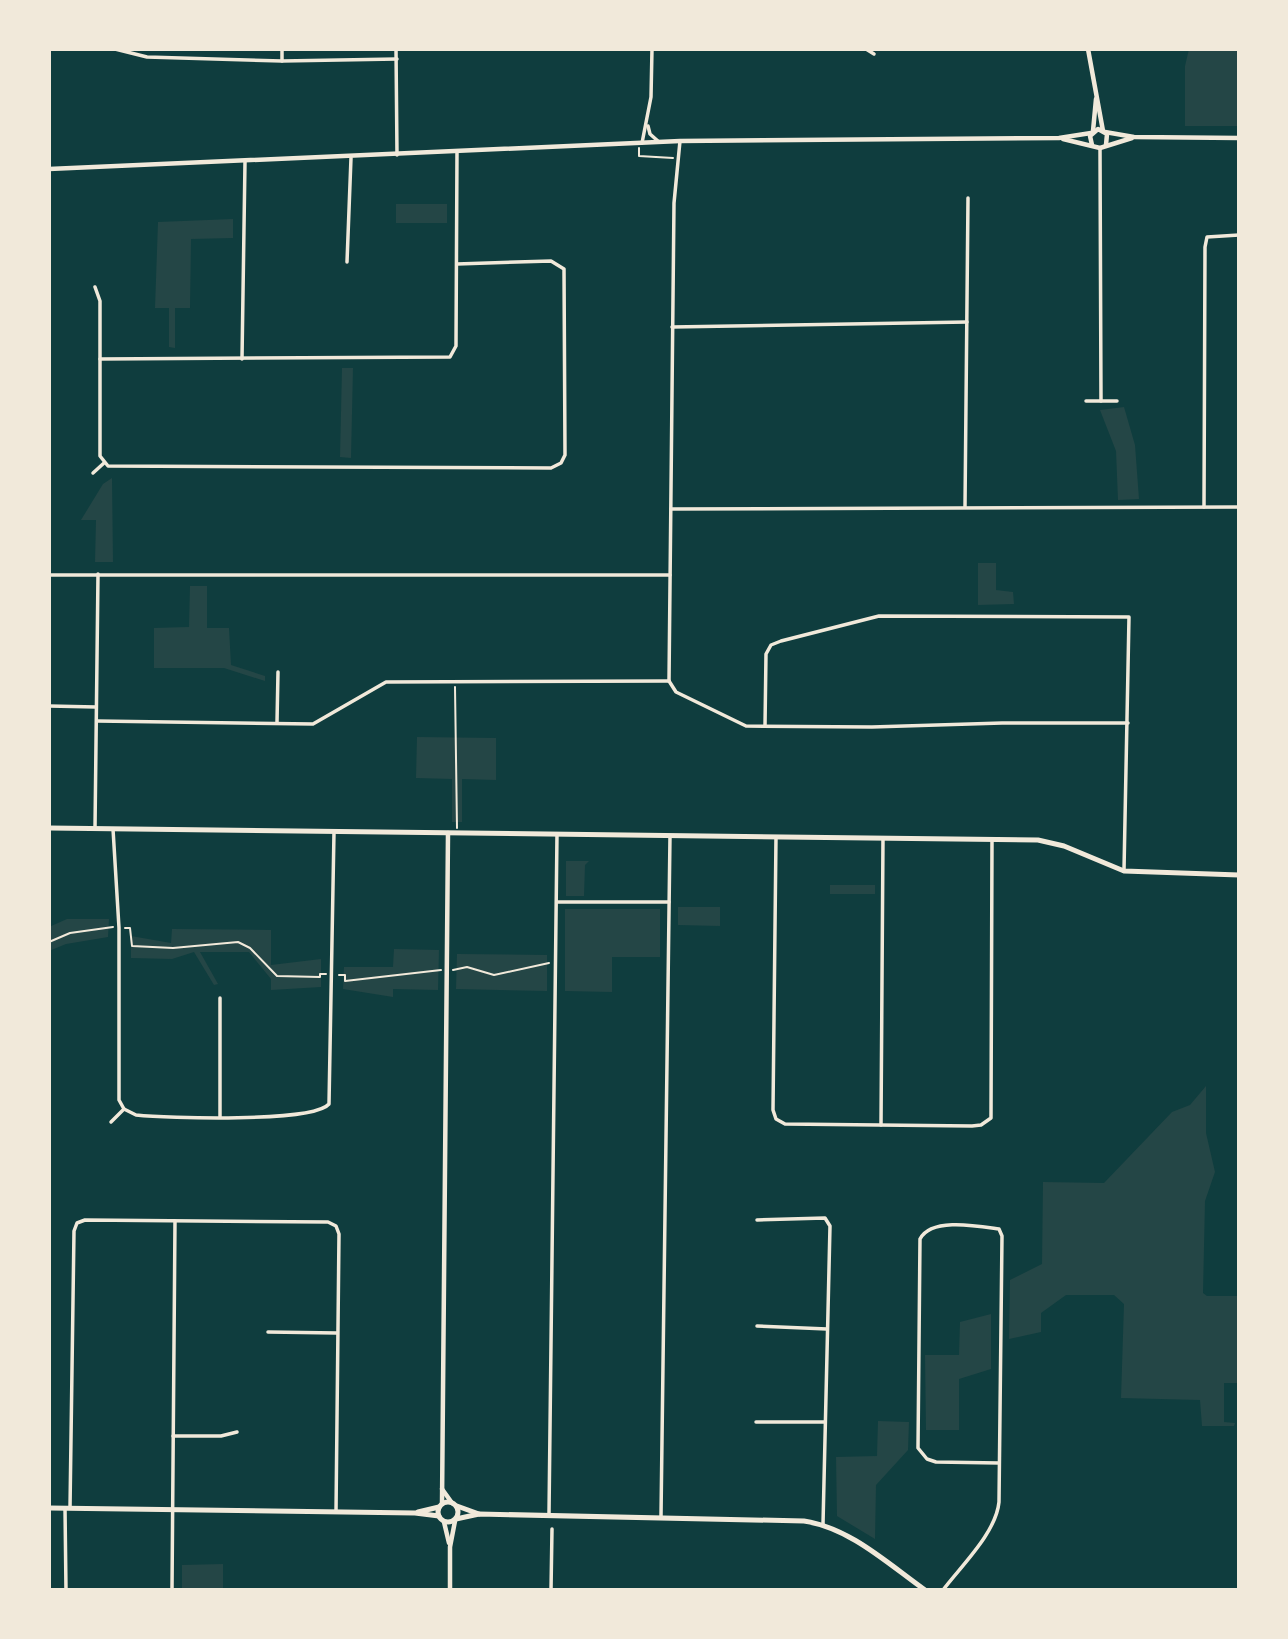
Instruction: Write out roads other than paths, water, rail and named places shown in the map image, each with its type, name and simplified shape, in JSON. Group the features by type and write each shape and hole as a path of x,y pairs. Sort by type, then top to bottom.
{"main road":[{"path":"49,828 1048,842 1124,871 1239,875"},
{"path":"415,1513 454,1504 479,1514"},
{"path":"454,1504 455,1520"},
{"path":"439,1517 441,1505"},
{"path":"49,1508 415,1513 439,1517 444,1522 479,1514 785,1519 823,1524 858,1542 925,1590"}],"street":[{"path":"115,49 147,57 282,61 397,60"},
{"path":"282,49 282,61"},
{"path":"396,49 397,155"},
{"path":"652,49 648,124 650,134 659,142"},
{"path":"866,49 874,54"},
{"path":"1088,49 1108,140 1102,148 1101,401"},
{"path":"1093,146 1089,138 1096,94"},
{"path":"642,143 648,124"},
{"path":"49,169 351,158 680,141 1059,138 1104,131 1134,137 1239,138"},
{"path":"1059,138 1102,148 1134,137"},
{"path":"680,141 674,203 668,681 676,692 739,724 765,726 1128,723"},
{"path":"100,359 450,358 456,348 457,152"},
{"path":"347,262 351,158"},
{"path":"242,359 245,162"},
{"path":"965,508 968,198"},
{"path":"1204,507 1205,247 1207,237 1239,235"},
{"path":"95,287 100,301 100,456 104,463 112,466 551,468 558,465 565,455 564,269 551,261 457,264"},
{"path":"672,327 967,323"},
{"path":"1086,401 1118,401"},
{"path":"93,473 104,463"},
{"path":"671,509 1239,507"},
{"path":"94,829 98,574"},
{"path":"49,575 670,575"},
{"path":"765,726 765,663 769,647 781,641 878,616 1129,617 1124,871"},
{"path":"277,723 278,672"},
{"path":"97,722 315,723 384,682 668,681"},
{"path":"49,706 97,707"},
{"path":"114,829 119,928 117,1092 124,1109 141,1115 220,1117 270,1117 319,1111 328,1107 334,832"},
{"path":"441,1505 448,833"},
{"path":"549,1514 557,834"},
{"path":"661,1516 670,836"},
{"path":"776,837 773,1110 776,1119 785,1124 972,1126 988,1122 993,1110 992,840"},
{"path":"881,1125 883,838"},
{"path":"556,902 669,902"},
{"path":"220,998 220,1117"},
{"path":"111,1122 124,1109"},
{"path":"757,1220 825,1218 830,1226 823,1524"},
{"path":"66,1590 74,1231 77,1223 86,1220 328,1222 336,1226 336,1512"},
{"path":"172,1590 175,1222"},
{"path":"943,1590 996,1516 999,1463 1002,1236 999,1229 934,1226 924,1231 920,1239 918,1448 927,1459 936,1462 999,1463"},
{"path":"757,1326 827,1329"},
{"path":"268,1332 337,1333"},
{"path":"756,1422 825,1422"},
{"path":"173,1436 221,1436 237,1432"},
{"path":"442,1488 454,1504"},
{"path":"450,1590 450,1547 455,1520"},
{"path":"444,1522 450,1547"},
{"path":"551,1590 552,1529"}]}
